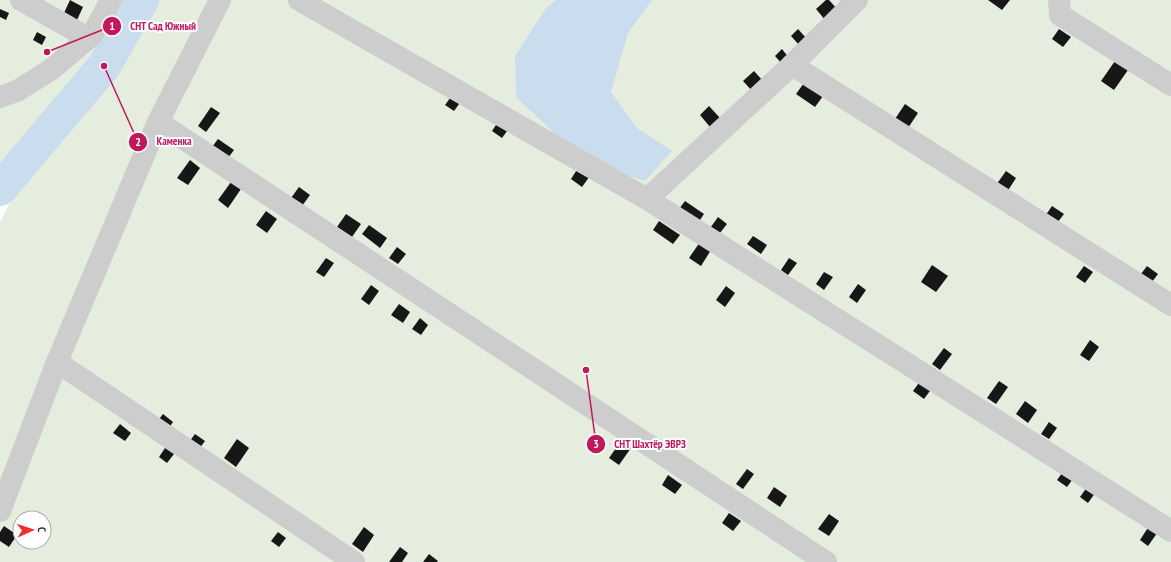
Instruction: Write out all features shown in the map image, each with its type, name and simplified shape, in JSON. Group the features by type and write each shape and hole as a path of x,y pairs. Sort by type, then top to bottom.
{"street":[{"path":"21,0 88,38"},
{"path":"0,97 17,91 52,70 92,35 111,0"},
{"path":"0,511 57,362 158,122 220,0"},
{"path":"300,0 647,200 1171,530"},
{"path":"647,200 792,65 857,0"},
{"path":"1059,0 1060,15 1171,85"},
{"path":"792,65 1171,305"},
{"path":"158,122 826,562"},
{"path":"57,362 354,562"}],"green space":[{"path":"0,0 124,0 65,103 0,172"},
{"path":"129,0 1171,0 1171,562 0,562 0,222 14,195"}],"water":[{"path":"556,0 652,0 628,33 611,92 637,128 672,151 645,181 587,164 516,97 515,56 546,8"}],"building":[{"path":"70,0 83,7 77,20 64,13"},
{"path":"826,0 829,0 838,10 826,21 816,9"},
{"path":"988,0 1010,0 1002,10"},
{"path":"0,9 9,13 6,20 0,17"},
{"path":"798,29 807,39 800,46 791,36"},
{"path":"1059,29 1071,37 1063,47 1052,39"},
{"path":"37,32 46,37 42,45 33,40"},
{"path":"782,49 789,58 782,64 775,56"},
{"path":"1115,61 1128,70 1114,90 1101,81"},
{"path":"754,71 764,82 753,92 743,81"},
{"path":"804,83 823,96 815,107 796,94"},
{"path":"458,87 467,93 454,111 445,105"},
{"path":"905,104 918,113 908,128 895,119"},
{"path":"709,106 720,118 710,127 700,115"},
{"path":"211,107 220,113 206,132 198,126"},
{"path":"500,119 510,127 502,138 492,131"},
{"path":"218,139 234,150 228,158 212,147"},
{"path":"190,160 200,168 188,185 177,178"},
{"path":"580,165 592,173 582,187 571,179"},
{"path":"1006,171 1016,178 1007,192 996,185"},
{"path":"231,182 241,189 228,208 218,200"},
{"path":"299,187 310,195 302,206 291,198"},
{"path":"685,201 704,214 696,226 676,213"},
{"path":"1052,206 1064,214 1054,227 1043,219"},
{"path":"266,211 277,219 267,233 256,225"},
{"path":"346,214 361,224 352,237 337,227"},
{"path":"718,217 727,224 716,238 708,231"},
{"path":"659,221 680,235 673,244 653,230"},
{"path":"369,225 387,238 380,248 362,234"},
{"path":"753,236 767,245 761,254 747,244"},
{"path":"700,242 711,250 701,266 689,258"},
{"path":"397,247 406,254 398,264 389,258"},
{"path":"326,258 334,263 324,277 316,272"},
{"path":"789,258 797,263 788,275 781,270"},
{"path":"932,265 948,276 936,292 921,282"},
{"path":"1084,266 1093,272 1085,283 1076,277"},
{"path":"1147,266 1158,274 1149,286 1138,278"},
{"path":"824,272 833,277 824,290 816,284"},
{"path":"858,284 866,290 857,303 849,297"},
{"path":"371,285 379,291 369,305 361,299"},
{"path":"726,286 735,293 725,307 716,300"},
{"path":"399,304 410,312 403,323 391,315"},
{"path":"420,318 428,325 421,335 412,329"},
{"path":"1090,340 1099,347 1089,361 1080,355"},
{"path":"944,348 952,354 940,370 932,364"},
{"path":"924,376 935,384 924,399 913,391"},
{"path":"999,381 1008,387 996,404 987,398"},
{"path":"1025,401 1037,410 1028,423 1016,414"},
{"path":"163,414 173,422 167,431 156,423"},
{"path":"1049,422 1057,428 1049,439 1041,434"},
{"path":"120,424 131,433 125,441 113,433"},
{"path":"195,434 205,441 199,449 189,442"},
{"path":"237,439 249,448 236,467 224,458"},
{"path":"621,441 631,448 619,465 609,458"},
{"path":"165,448 174,454 167,463 159,457"},
{"path":"747,469 754,474 743,489 736,484"},
{"path":"1065,469 1075,476 1067,487 1057,480"},
{"path":"668,475 682,485 675,494 662,485"},
{"path":"1090,483 1098,489 1088,503 1080,497"},
{"path":"774,487 787,496 780,507 767,498"},
{"path":"729,513 741,521 733,531 722,523"},
{"path":"829,514 839,521 829,536 818,529"},
{"path":"1151,523 1160,529 1148,546 1140,540"},
{"path":"4,526 12,532 12,542 9,547 0,541 0,532"},
{"path":"364,527 374,535 363,552 352,544"},
{"path":"278,532 286,538 279,547 271,541"},
{"path":"400,547 408,553 402,562 389,562"},
{"path":"429,554 438,561 423,562"}],"waterway":[{"path":"0,189 104,66 142,0"}],"place":[{"name":"СНТ Сад Южный","path":"47,52"},
{"name":"Каменка","path":"104,66"},
{"name":"СНТ Шахтёр ЭВРЗ","path":"586,370"}]}
